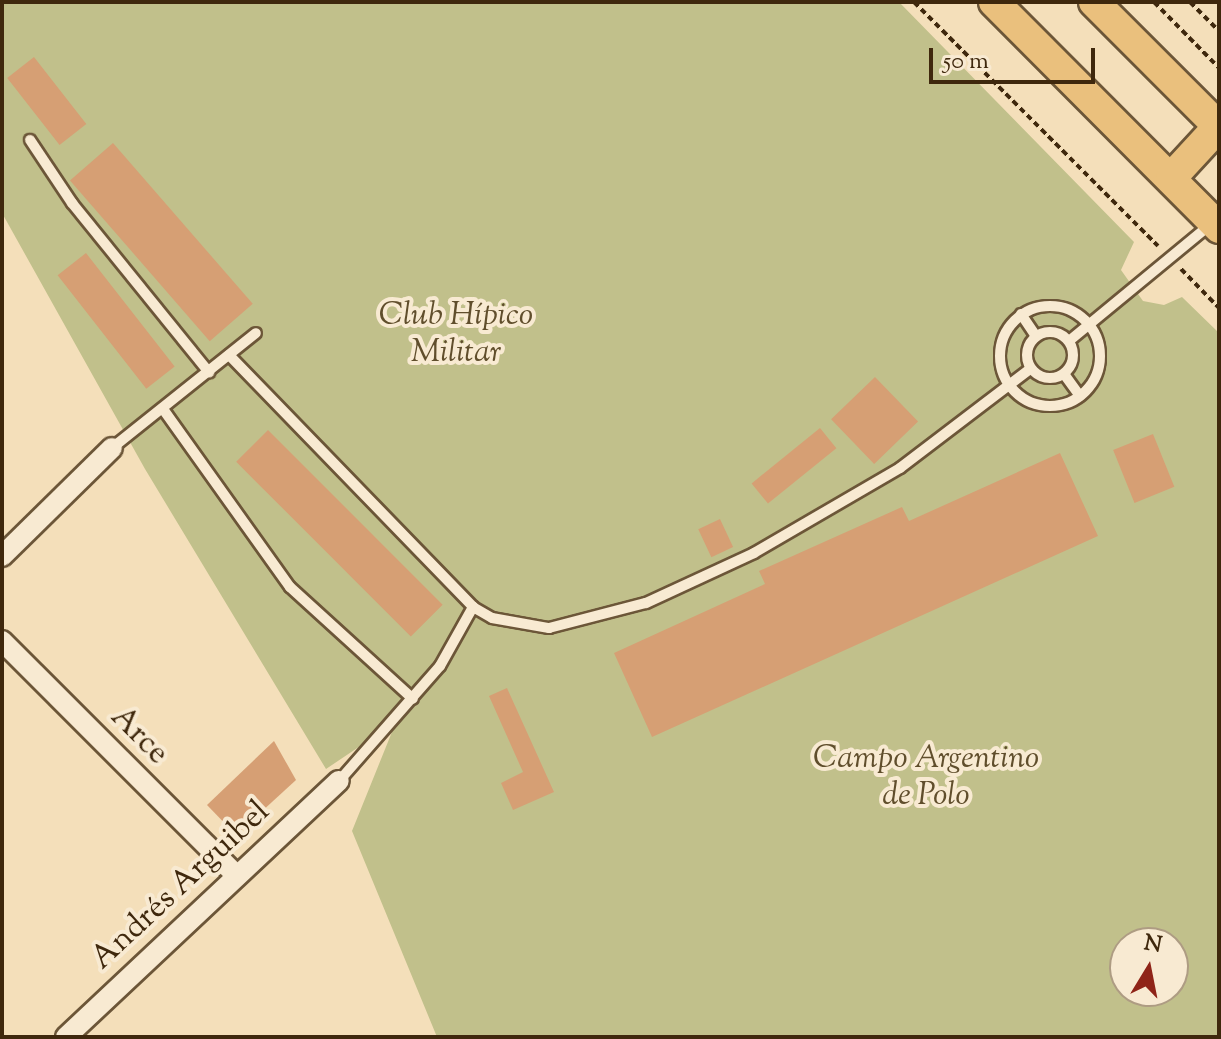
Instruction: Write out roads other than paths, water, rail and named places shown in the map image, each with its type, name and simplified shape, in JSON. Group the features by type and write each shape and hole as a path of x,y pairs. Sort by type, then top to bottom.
{"main road":[{"path":"994,2 1216,225"},
{"path":"1094,2 1219,127 1171,178"}],"street":[{"path":"2,556 112,448"},
{"name":"Arce","path":"2,641 234,873"},
{"name":"Andrés Arguibel","path":"66,1037 234,873 339,781"}],"lane":[{"path":"30,140 72,203 209,372"},
{"path":"1069,341 1216,225"},
{"path":"1057,306 1090,325 1098,338 1099,370 1080,396 1050,406 1019,396 1008,384 1000,354 1021,314 1057,306"},
{"path":"1021,314 1036,336"},
{"path":"1047,331 1069,341 1072,365 1064,374 1052,379 1030,369 1026,357 1036,336 1047,331"},
{"path":"112,448 256,333"},
{"path":"229,355 473,607 492,618 549,628 646,603 831,511 900,468 1030,369"},
{"path":"1064,374 1080,396"},
{"path":"163,409 290,587 413,699"},
{"path":"339,781 413,699 473,607"}],"park label":[{"name":"Club Hípico Militar","path":"456,336"},
{"name":"Campo Argentino de Polo","path":"926,778"}]}
